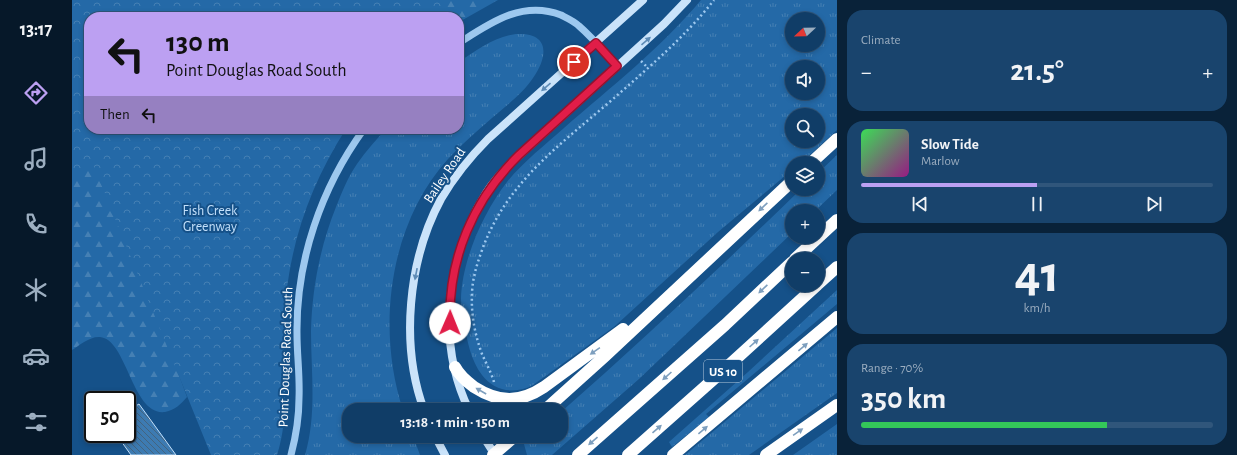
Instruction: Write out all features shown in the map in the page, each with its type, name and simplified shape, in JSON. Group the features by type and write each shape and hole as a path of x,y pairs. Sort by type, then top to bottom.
{"highway":[{"path":"819,156 837,139"},
{"path":"552,403 605,356 785,187"},
{"path":"803,252 837,220"},
{"name":"US 10","path":"825,278 837,266"},
{"name":"US 10","path":"578,455 725,325 785,269"},
{"name":"US 10","path":"628,455 810,292"},
{"path":"455,367 466,381 478,390 491,396 511,399 527,396 539,390 583,359 671,294"},
{"path":"673,455 837,317"},
{"path":"766,455 837,405"},
{"path":"494,455 507,443"}],"main road":[{"name":"Bailey Road","path":"422,403 416,384 413,366 410,326 411,308 420,255 438,206 465,164 482,145 643,0"},
{"path":"467,403 455,367 450,331 450,296 452,280 462,243 478,206 496,180 511,162 664,24 687,0"},
{"path":"439,443 445,455"},
{"path":"487,443 494,455"}],"street":[{"path":"464,40 508,15 519,11 537,9 551,12 580,26 617,66"},
{"name":"Point Douglas Road South","path":"291,455 295,439 298,413 299,384 297,333 299,298 304,262 314,225 330,185 361,134"}],"path":[{"path":"493,379 478,344 472,306 472,294 475,274 484,245 489,231 502,208 529,174 664,53 692,26 714,0"}],"green space":[{"path":"72,0 498,0 464,19 464,12 84,12 84,134 91,134 187,397 172,410 165,412 154,410 145,402 137,391 117,350 109,341 96,337 85,341 72,350"},
{"name":"Fish Creek Greenway","path":"72,0 439,0 444,12 84,12 84,134 343,134 332,152 309,201 300,226 288,278 284,332 285,409 281,440 277,455 211,455 93,164 72,172"},
{"path":"701,0 837,0 837,130 825,141 825,108 785,108 785,148 817,148 809,156 785,156 785,176 718,232 615,326 533,385 519,390 505,390 492,385 482,375 472,357 461,302 465,269 482,222 498,194 520,168 542,147 635,67 686,18"},
{"path":"516,34 527,34 535,37 540,41 543,47 542,61 529,84 448,159 428,185 412,214 401,245 393,278 390,312 390,345 395,378 401,403 342,403 342,443 416,443 420,455 305,455 309,440 312,409 311,331 315,284 325,237 348,179 360,159 382,134 464,134 464,59 500,38"},
{"path":"837,155 837,190 822,204 785,204 794,196 825,196 825,166"},
{"path":"785,204 785,240 639,379 568,441 568,406 742,246"},
{"path":"837,290 837,304 706,414 709,417 672,447 669,442"},
{"path":"837,328 837,393 749,455 685,455"},
{"path":"837,424 837,455 793,455"},
{"path":"566,443 552,455 527,455 524,444"}],"building":[{"path":"139,404 176,455 131,455 122,443 136,443 136,406"}],"route":[{"path":"450,323 450,296 456,263 468,228 478,206 487,192 504,170 532,142 617,66 596,43 574,62"}]}
